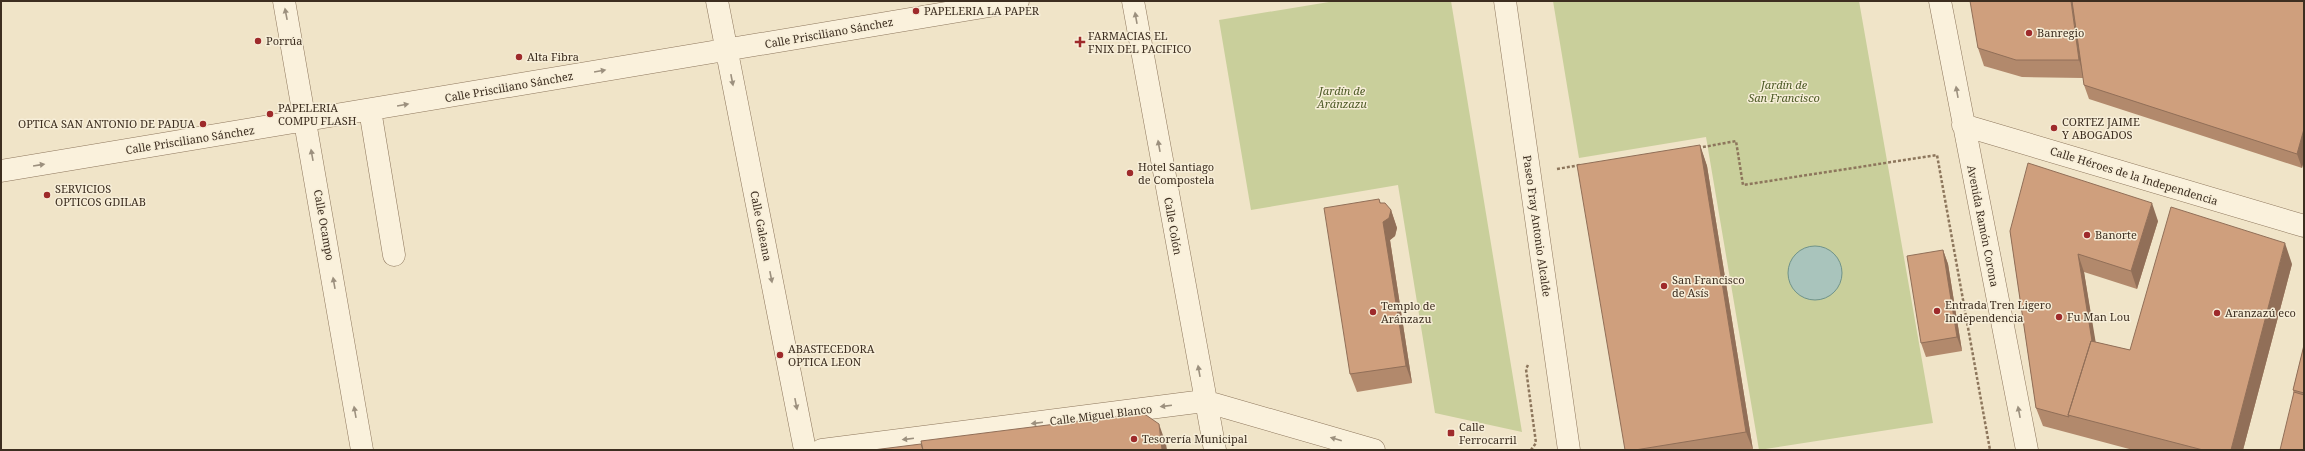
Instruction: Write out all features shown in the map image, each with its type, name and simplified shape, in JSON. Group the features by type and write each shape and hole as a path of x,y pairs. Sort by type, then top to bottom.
{"street":[{"name":"Calle Ocampo","path":"284,1 362,450"},
{"name":"Calle Galeana","path":"717,1 805,450"},
{"name":"Calle Prisciliano Sánchez","path":"1,171 1018,1"},
{"name":"Calle Colón","path":"1133,1 1204,401 1215,450"},
{"name":"Paseo Fray Antonio Alcalde","path":"1505,1 1569,450"},
{"name":"Avenida Ramón Corona","path":"1940,1 2027,450"},
{"path":"370,110 394,255"},
{"name":"Calle Héroes de la Independencia","path":"1964,125 2304,226"},
{"name":"Calle Miguel Blanco","path":"822,450 1204,401 1374,450"}],"path":[{"path":"1692,149 1736,141 1743,185 1937,155 1990,450"},
{"path":"1529,173 1582,165"}],"green space":[{"name":"Jardín de Aránzazu","path":"1335,1 1451,1 1522,432 1435,413 1398,185 1251,210 1219,20"},
{"name":"Jardín de San Francisco","path":"1553,1 1859,1 1933,423 1759,450 1706,137 1579,158"}],"water":[{"path":"1815,246 1830,251 1834,254 1837,258 1842,273 1837,288 1834,292 1830,295 1815,300 1800,295 1796,292 1793,288 1788,273 1793,258 1796,254 1800,251"}],"building":[{"name":"Banregio","path":"1970,1 2071,1 2079,60 2016,60 1978,48"},
{"path":"2072,1 2304,1 2304,129 2297,154 2084,85"},
{"name":"San Francisco de Asís","path":"1700,145 1746,432 1635,450 1625,450 1577,165"},
{"path":"2028,163 2152,203 2131,271 2078,254 2092,341 2068,415 2069,417 2036,408 2010,231"},
{"name":"Templo de Aránzazu","path":"1379,199 1380,203 1385,203 1391,210 1389,218 1383,222 1406,366 1350,374 1324,208"},
{"name":"Aranzazú eco","path":"2171,207 2285,243 2231,450 2203,450 2068,415 2091,341 2130,350"},
{"name":"Entrada Tren Ligero Independencia","path":"1943,250 1957,337 1921,343 1907,256"},
{"path":"2304,345 2304,393 2293,390"},
{"path":"2294,392 2304,395 2304,450 2280,450"},
{"path":"1143,413 1159,424 1162,450 923,450 921,441"},
{"path":"921,444 923,450 873,450"}],"place":[{"name":"PAPELERIA LA PAPER","path":"916,11"},
{"name":"Banregio","path":"2029,33"},
{"name":"Porrúa","path":"258,41"},
{"name":"FARMACIAS EL FNIX DEL PACIFICO","path":"1080,42"},
{"name":"Alta Fibra","path":"519,57"},
{"name":"PAPELERIA COMPU FLASH","path":"270,114"},
{"name":"OPTICA SAN ANTONIO DE PADUA","path":"203,124"},
{"name":"CORTEZ JAIME Y ABOGADOS","path":"2054,128"},
{"name":"Hotel Santiago de Compostela","path":"1130,173"},
{"name":"SERVICIOS OPTICOS GDILAB","path":"47,195"},
{"name":"Banorte","path":"2087,235"},
{"name":"San Francisco de Asís","path":"1664,286"},
{"name":"Entrada Tren Ligero Independencia","path":"1937,311"},
{"name":"Templo de Aránzazu","path":"1373,312"},
{"name":"Aranzazú eco","path":"2217,313"},
{"name":"Fu Man Lou","path":"2059,317"},
{"name":"ABASTECEDORA OPTICA LEON","path":"780,355"},
{"name":"Calle Ferrocarril","path":"1451,433"},
{"name":"Tesorería Municipal","path":"1134,439"}]}
